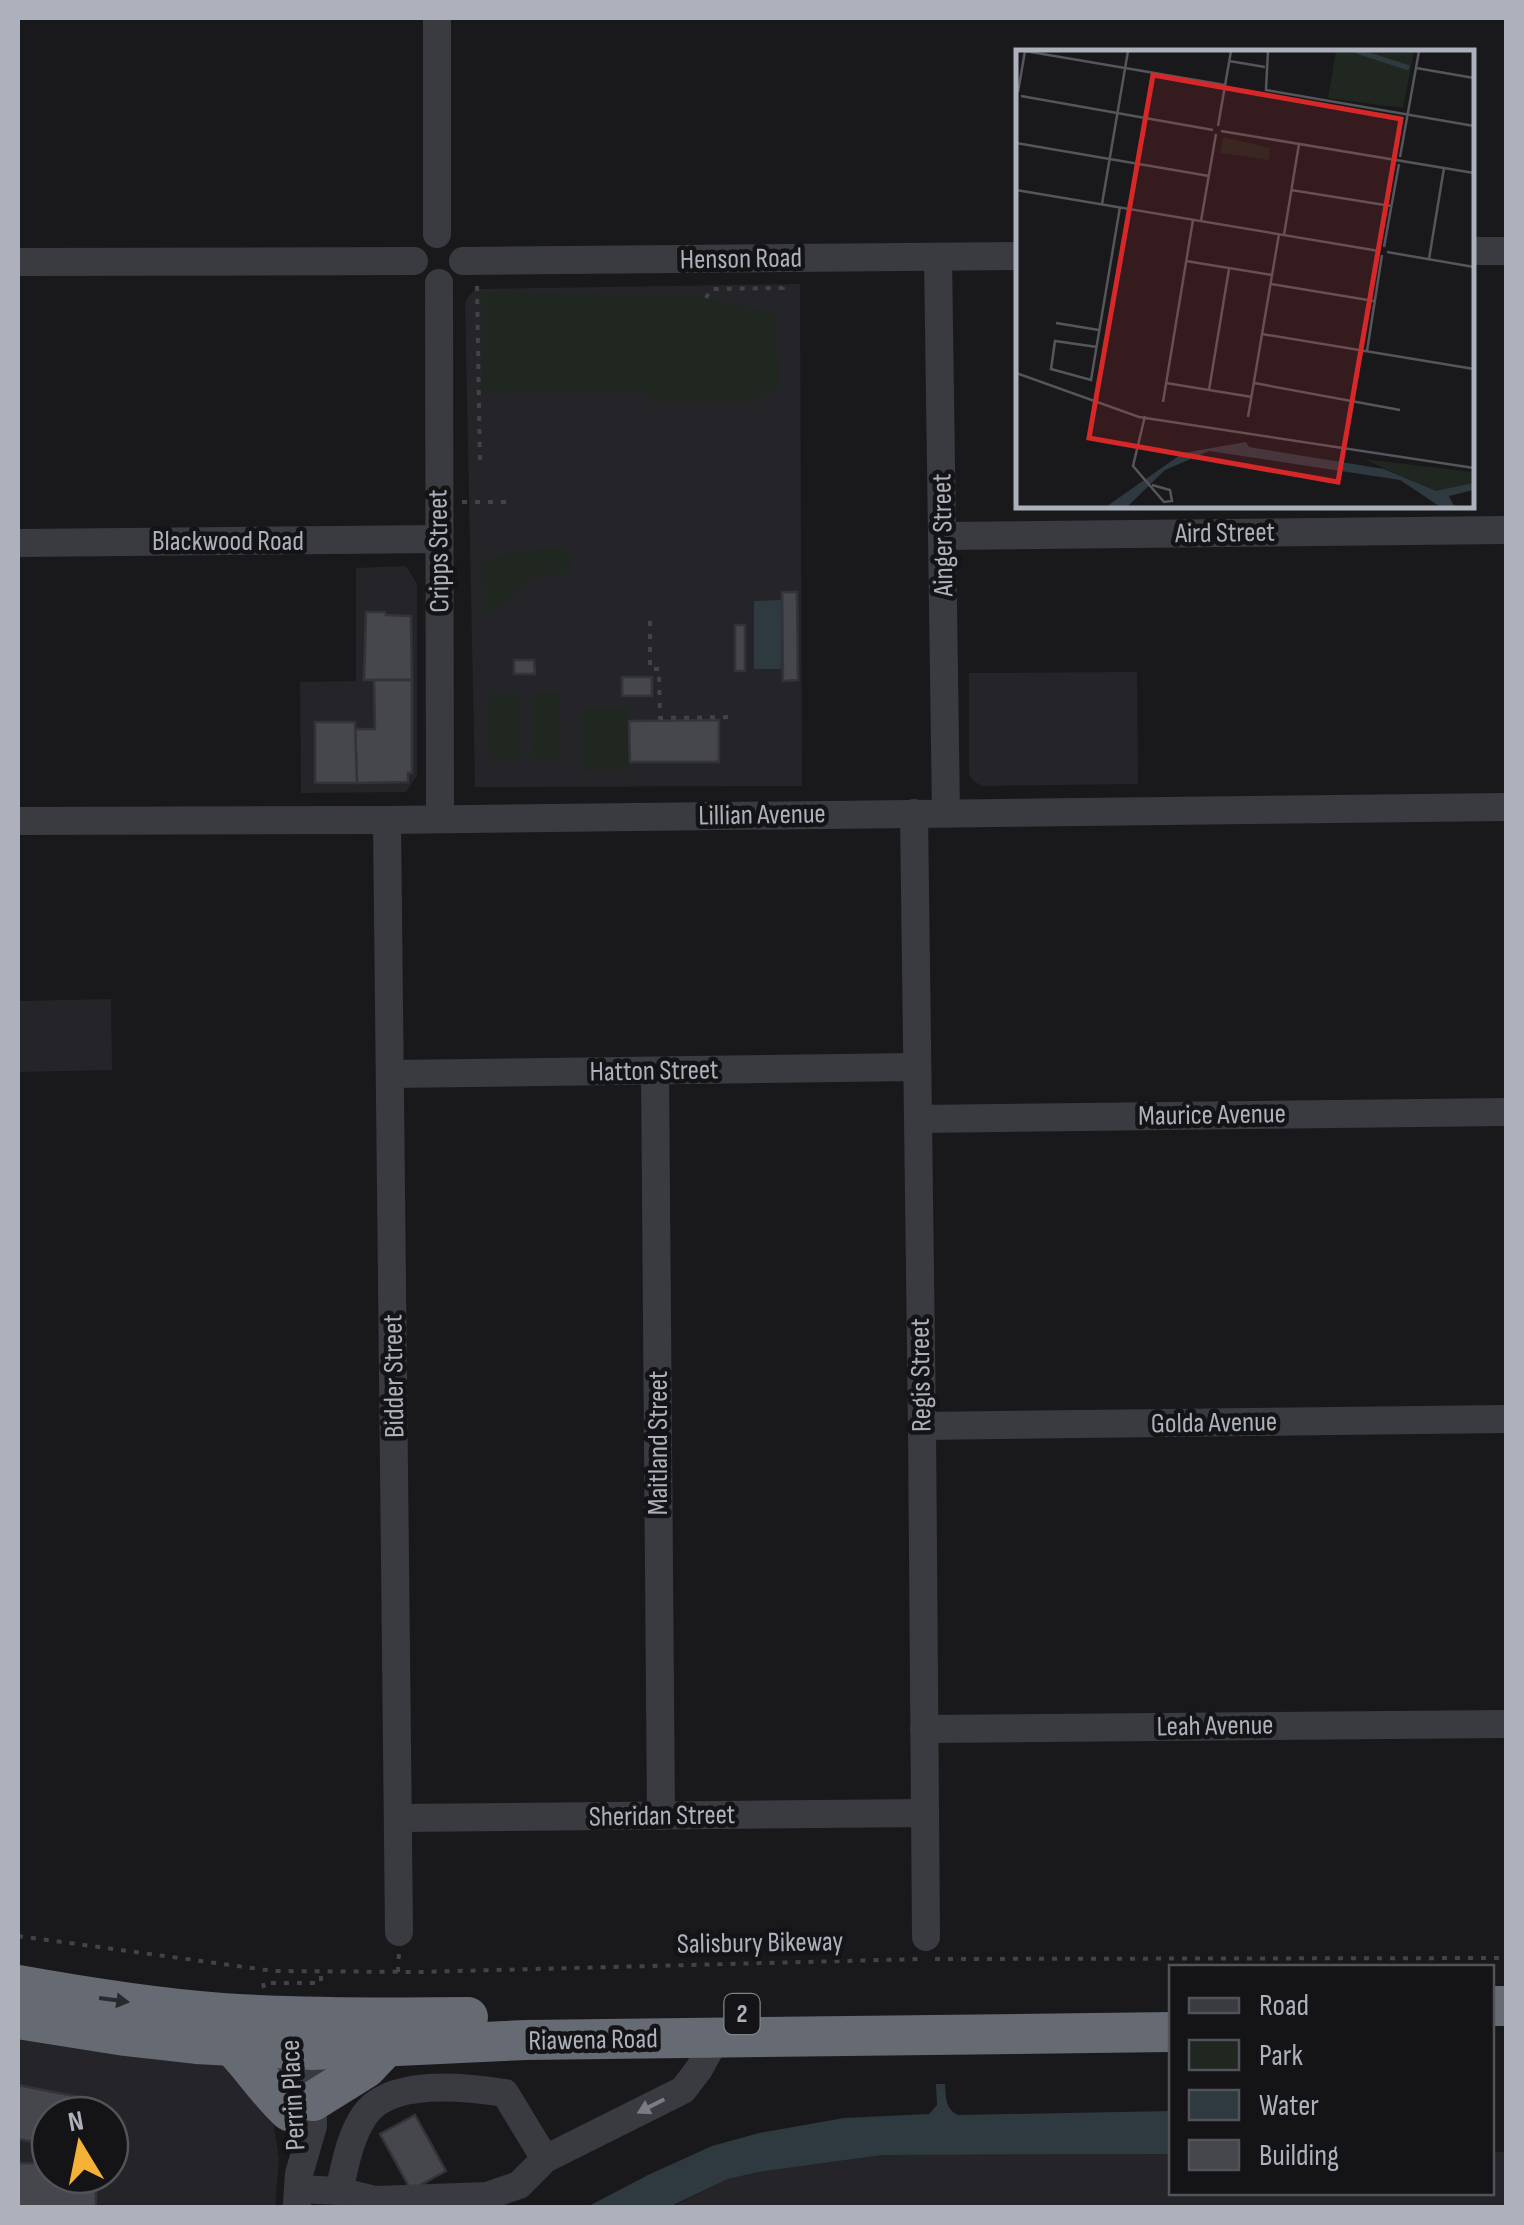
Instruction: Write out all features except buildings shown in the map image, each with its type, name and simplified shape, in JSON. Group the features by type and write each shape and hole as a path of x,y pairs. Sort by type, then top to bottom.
{"highway":[{"name":"Riawena Road","path":"18,1985 293,2024 385,2048 526,2040 1169,2032"},
{"name":"Riawena Road","path":"18,2019 126,2036 232,2046 293,2024 348,2018 1169,2010"},
{"path":"232,2046 269,2092 301,2106 366,2068 385,2048"}],"street":[{"path":"437,18 438,234"},
{"path":"445,234 457,242 470,274 462,268 452,279 438,283 425,279 414,261 415,253 423,240 445,234"},
{"path":"1474,251 1506,251"},
{"name":"Henson Road","path":"470,274 1016,256"},
{"name":"Ainger Street","path":"938,257 946,813"},
{"path":"18,262 414,261"},
{"name":"Cripps Street","path":"438,283 440,818"},
{"name":"Aird Street","path":"944,536 1506,530"},
{"name":"Blackwood Road","path":"18,543 440,540"},
{"name":"Lillian Avenue","path":"18,821 1506,807"},
{"name":"Regis Street","path":"914,813 926,1937"},
{"name":"Bidder Street","path":"387,820 399,1932"},
{"name":"Hatton Street","path":"390,1074 917,1067"},
{"name":"Maitland Street","path":"655,1071 662,1816"},
{"name":"Maurice Avenue","path":"918,1119 1506,1112"},
{"name":"Golda Avenue","path":"922,1426 1506,1419"},
{"name":"Leah Avenue","path":"924,1729 1506,1724"},
{"name":"Sheridan Street","path":"399,1818 924,1814"},
{"name":"Perrin Place","path":"293,2024 301,2106 313,2126 298,2190"},
{"path":"298,2190 339,2191 375,2200 488,2196 519,2185 545,2159 683,2090 716,2038"},
{"path":"339,2191 351,2141 366,2112 394,2093 464,2086 506,2093 545,2159"}],"path":[{"path":"470,274 480,467"},
{"path":"706,298 710,289 783,288 782,282"},
{"path":"462,502 508,502"},
{"path":"650,621 650,669 660,669 660,718 734,717"},
{"name":"Salisbury Bikeway","path":"18,1936 274,1971 321,1972 926,1959 1506,1958"},
{"path":"293,2024 262,1983 321,1982 321,1972"}],"shaded area":[{"path":"800,284 802,786 475,787 465,302 478,289"},
{"path":"406,566 417,584 417,776 406,792 301,793 300,682 356,681 356,568"},
{"path":"1137,672 1138,784 982,786 973,781 969,774 969,673"},
{"path":"111,999 112,1070 18,1072 18,1001"},
{"path":"18,2035 217,2062 241,2073 262,2099 274,2126 279,2159 275,2207 18,2207"},
{"path":"1494,2152 1506,2152 1506,2207 669,2208 728,2179 884,2155 1169,2154 1169,2195 1494,2195"}],"green space":[{"path":"482,292 698,296 775,313 780,383 758,402 649,402 648,391 482,393"},
{"path":"570,547 571,573 537,576 483,619 482,559"},
{"path":"560,692 561,759 532,759 531,693"},
{"path":"489,694 520,694 521,760 489,760"},
{"path":"629,708 630,769 582,770 582,709"}],"water":[{"path":"781,600 781,669 754,669 754,601"},
{"path":"936,2084 945,2084 948,2106 958,2115 1169,2111 1169,2154 883,2155 728,2179 669,2207 587,2207 712,2146 844,2118 929,2114 937,2105"}]}
